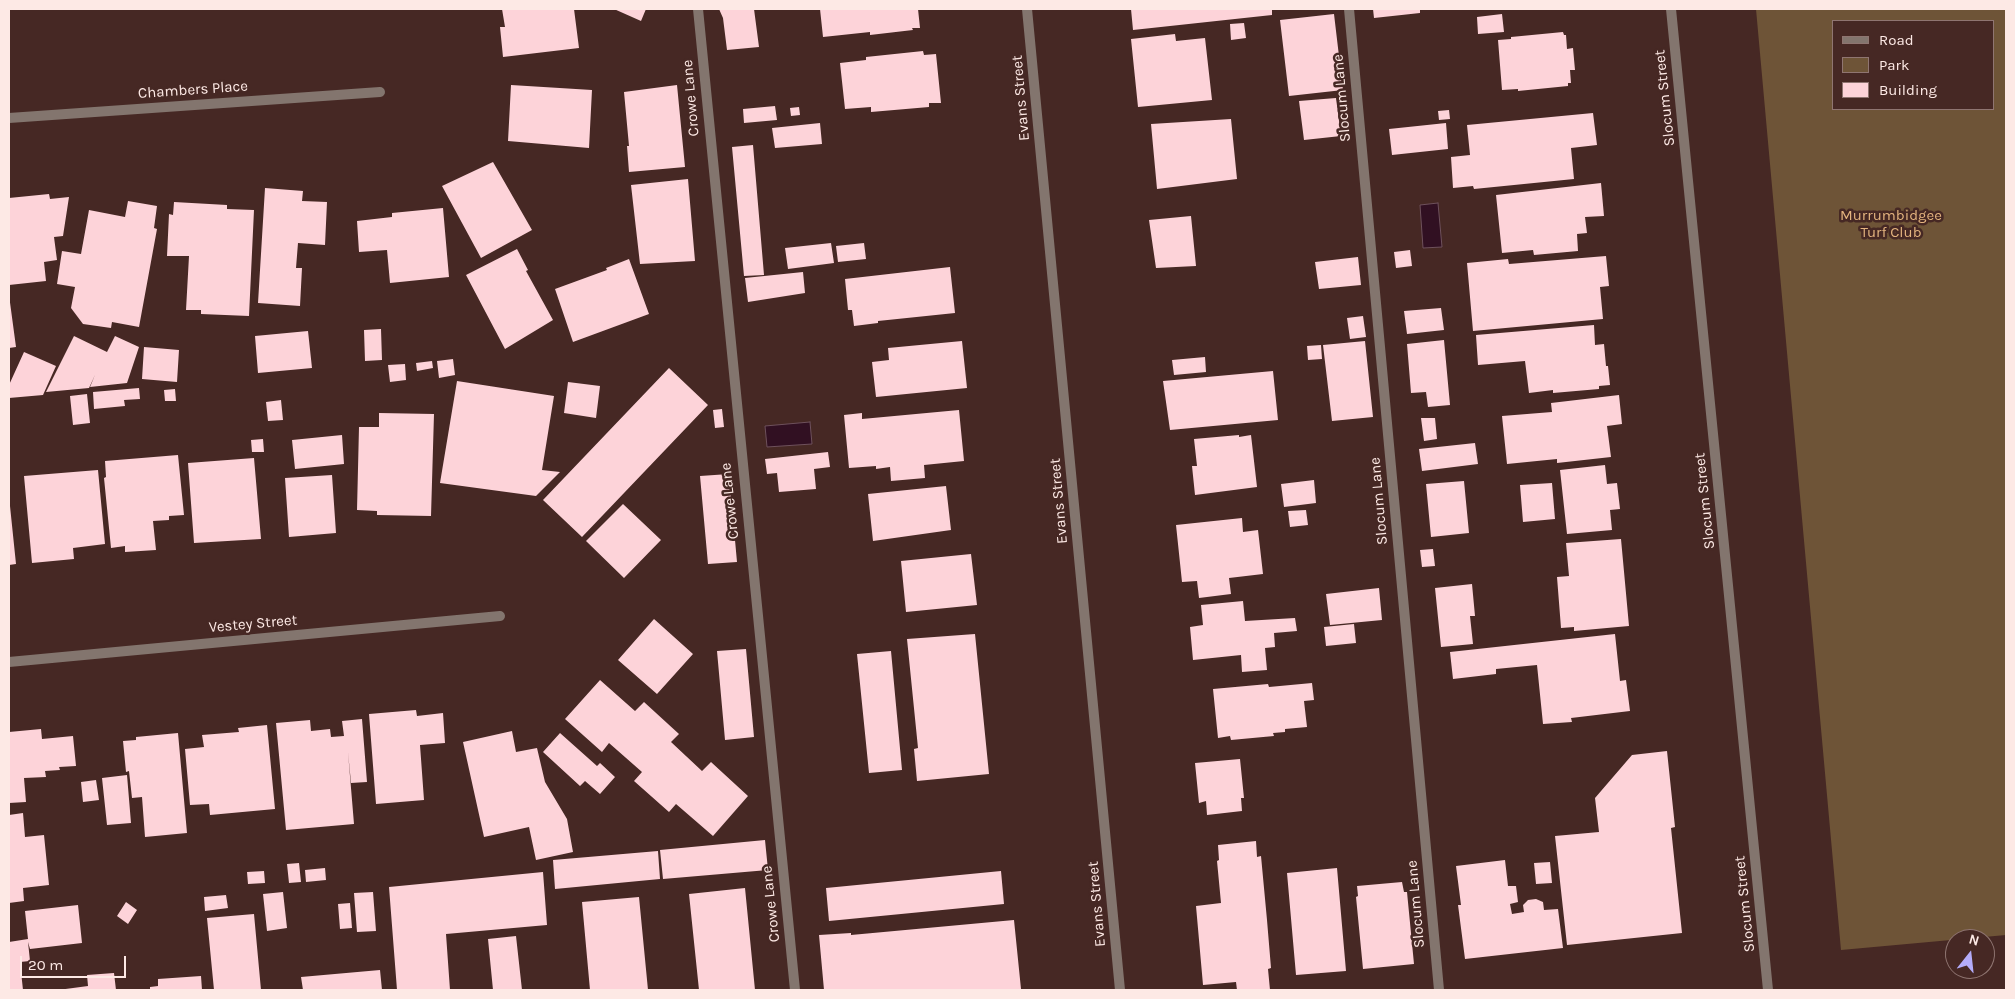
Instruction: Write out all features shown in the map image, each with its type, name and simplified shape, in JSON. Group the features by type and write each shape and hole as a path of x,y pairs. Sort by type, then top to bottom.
{"street":[{"name":"Crowe Lane","path":"698,9 795,990"},
{"name":"Evans Street","path":"1027,9 1120,990"},
{"name":"Slocum Lane","path":"1349,9 1438,990"},
{"name":"Slocum Street","path":"1671,9 1768,990"},
{"name":"Chambers Place","path":"9,118 380,92"},
{"name":"Vestey Street","path":"9,662 500,616"}],"green space":[{"name":"Murrumbidgee Turf Club","path":"1756,9 2006,9 2006,935 1995,936 1995,929 1945,929 1945,941 1841,950"}],"shaded area":[{"path":"1438,203 1442,247 1423,248 1420,205"},
{"path":"810,422 812,444 767,447 765,426"}],"building":[{"path":"502,9 574,9 579,48 503,57 500,27 505,27"},
{"path":"614,9 646,9 641,21"},
{"path":"719,9 754,9 759,47 727,50 723,18"},
{"path":"820,9 918,9 920,28 870,35 870,32 823,37"},
{"path":"1131,9 1272,9 1272,15 1133,30"},
{"path":"1373,9 1420,9 1420,13 1374,18"},
{"path":"1334,14 1343,90 1289,96 1280,20"},
{"path":"1502,14 1504,32 1478,34 1477,17"},
{"path":"1244,23 1246,38 1231,40 1230,24"},
{"path":"1563,32 1566,35 1567,49 1573,48 1575,70 1570,70 1571,83 1568,83 1568,86 1518,91 1518,89 1502,90 1498,40"},
{"path":"1175,34 1176,41 1205,38 1212,100 1138,107 1131,39"},
{"path":"923,51 924,55 936,54 941,103 929,103 929,107 871,112 871,107 845,109 840,63 866,60 866,57"},
{"path":"511,85 592,90 589,148 508,141"},
{"path":"677,85 685,167 629,172 627,146 629,146 624,92"},
{"path":"1336,98 1341,136 1304,140 1299,101"},
{"path":"775,106 777,120 744,123 743,109"},
{"path":"799,107 800,115 791,116 790,108"},
{"path":"1449,110 1450,119 1439,120 1438,111"},
{"path":"1593,113 1597,145 1571,148 1574,179 1474,189 1473,186 1453,188 1451,157 1470,155 1467,125"},
{"path":"1231,119 1237,179 1157,189 1151,124"},
{"path":"820,123 822,144 775,148 772,128"},
{"path":"1446,123 1448,149 1392,155 1389,129"},
{"path":"753,145 764,275 744,276 732,147"},
{"path":"493,162 532,230 481,258 442,186"},
{"path":"688,179 695,261 640,264 631,185"},
{"path":"1601,183 1604,216 1585,217 1587,233 1577,234 1578,251 1534,255 1533,250 1502,253 1496,195"},
{"path":"265,188 303,191 302,201 327,202 325,245 298,243 296,268 302,268 300,306 258,303"},
{"path":"49,194 50,199 69,197 63,236 54,237 57,260 44,262 46,281 9,285 9,198"},
{"path":"128,201 157,206 154,228 157,229 139,327 112,322 111,328 83,324 71,308 75,287 57,284 62,251 81,254 89,210 125,217"},
{"path":"174,202 227,205 227,209 254,210 249,316 201,314 201,310 186,310 189,256 167,256 169,214 173,215"},
{"path":"443,208 449,277 390,283 387,250 359,252 357,221 392,217 392,213"},
{"path":"1191,216 1196,266 1156,268 1149,220"},
{"path":"831,243 834,263 788,269 785,248"},
{"path":"864,243 866,259 838,262 836,246"},
{"path":"517,249 528,270 526,271 553,320 505,349 466,275"},
{"path":"1410,250 1412,266 1396,268 1394,252"},
{"path":"1606,256 1609,286 1600,287 1603,319 1473,331 1467,263 1508,259 1509,264"},
{"path":"1358,257 1361,285 1319,289 1315,262"},
{"path":"629,259 649,314 573,342 555,289 607,270 606,268"},
{"path":"950,267 955,313 878,321 878,323 854,326 852,310 848,310 845,279"},
{"path":"803,272 805,293 748,302 745,278"},
{"path":"9,295 16,347 9,348"},
{"path":"1441,308 1444,330 1407,334 1404,311"},
{"path":"1363,316 1366,337 1350,339 1347,318"},
{"path":"1594,325 1595,345 1604,344 1610,385 1599,386 1599,389 1553,393 1553,390 1529,393 1525,361 1478,365 1476,335"},
{"path":"381,329 382,360 365,361 364,330"},
{"path":"308,331 312,368 258,373 255,336"},
{"path":"74,336 107,352 115,336 139,347 127,383 90,387 95,375 89,388 46,392"},
{"path":"1444,340 1450,405 1428,407 1426,392 1411,393 1407,344"},
{"path":"962,341 967,388 876,397 872,362 889,360 888,348"},
{"path":"1365,341 1373,417 1332,421 1323,345"},
{"path":"1321,345 1322,359 1308,360 1307,346"},
{"path":"144,347 179,350 177,382 142,379"},
{"path":"24,352 56,366 43,395 9,398 9,385"},
{"path":"1205,357 1206,372 1174,375 1172,360"},
{"path":"453,359 455,375 439,378 437,361"},
{"path":"432,361 433,368 417,371 416,363"},
{"path":"405,364 406,380 390,382 388,365"},
{"path":"669,368 708,405 582,537 543,500"},
{"path":"1273,371 1278,420 1170,430 1163,381"},
{"path":"457,381 554,396 542,470 560,472 536,496 440,483"},
{"path":"568,382 600,386 596,418 564,413"},
{"path":"139,388 140,399 124,400 125,406 94,409 93,392"},
{"path":"175,389 176,401 165,401 164,390"},
{"path":"87,394 90,423 73,425 70,396"},
{"path":"1619,395 1622,424 1607,426 1611,457 1557,463 1557,459 1507,464 1502,416 1552,412 1551,403"},
{"path":"281,400 283,420 268,421 266,402"},
{"path":"722,409 724,427 715,428 713,410"},
{"path":"959,410 964,461 924,465 925,478 891,481 890,467 876,469 876,466 849,468 844,415 862,413 862,419"},
{"path":"379,413 434,414 431,516 377,515 377,511 357,510 359,427 379,427"},
{"path":"1421,418 1435,418 1437,439 1424,441"},
{"path":"342,435 344,464 295,469 292,440"},
{"path":"1239,435 1239,437 1251,435 1257,487 1195,495 1192,466 1197,466 1194,439"},
{"path":"263,439 264,452 252,452 251,440"},
{"path":"1475,443 1478,464 1422,471 1419,449"},
{"path":"828,452 830,467 814,469 816,489 779,492 777,473 767,474 765,459"},
{"path":"178,455 184,515 169,516 169,520 153,521 156,550 125,552 125,546 111,548 104,478 106,477 105,461"},
{"path":"254,458 261,539 194,543 188,463"},
{"path":"1605,465 1607,484 1617,483 1620,509 1610,510 1612,530 1567,534 1560,470"},
{"path":"98,470 105,544 73,548 74,559 32,563 24,476"},
{"path":"729,474 737,562 708,564 700,476"},
{"path":"332,475 336,533 289,537 285,478"},
{"path":"1314,480 1316,503 1284,507 1281,484"},
{"path":"1464,481 1469,533 1431,537 1426,484"},
{"path":"1552,483 1555,519 1523,522 1520,485"},
{"path":"946,486 951,530 873,541 868,494"},
{"path":"623,504 661,540 624,578 586,541"},
{"path":"9,507 16,564 9,565"},
{"path":"1306,510 1308,525 1290,527 1288,511"},
{"path":"1242,518 1243,532 1258,530 1263,574 1229,578 1231,594 1199,598 1197,581 1182,582 1176,525"},
{"path":"1621,539 1629,626 1574,631 1574,627 1561,628 1557,577 1569,576 1566,543"},
{"path":"1433,549 1435,566 1422,567 1420,550"},
{"path":"971,554 977,605 906,612 901,561"},
{"path":"1472,584 1475,616 1470,616 1473,644 1441,647 1435,588"},
{"path":"1379,588 1382,620 1330,625 1326,594"},
{"path":"1243,601 1245,621 1295,618 1297,631 1274,633 1275,647 1265,648 1267,670 1242,672 1241,655 1193,660 1190,627 1203,625 1201,605"},
{"path":"654,619 693,654 657,694 618,660"},
{"path":"1354,624 1356,643 1326,646 1324,627"},
{"path":"975,634 989,774 917,781 914,749 918,748 907,639"},
{"path":"1615,634 1620,681 1626,680 1630,711 1571,718 1572,722 1543,724 1537,665 1496,669 1496,674 1453,679 1450,652"},
{"path":"746,649 754,737 725,740 717,651"},
{"path":"891,651 902,770 869,773 857,654"},
{"path":"600,680 635,711 644,702 679,734 671,742 702,771 711,762 748,796 713,836 676,804 669,812 634,781 642,772 609,743 602,752 565,719"},
{"path":"1312,683 1314,700 1304,701 1307,727 1285,729 1285,732 1273,733 1274,736 1231,740 1230,736 1218,738 1213,689 1268,684 1269,687"},
{"path":"416,710 417,716 443,713 445,743 420,745 424,800 376,804 369,714"},
{"path":"362,719 367,782 351,783 348,752 354,824 286,830 276,723 310,720 311,731 330,729 331,737 344,736 342,721"},
{"path":"267,725 275,809 210,815 209,804 190,805 185,749 204,747 202,735 239,732 238,728"},
{"path":"41,729 42,739 73,736 76,766 59,767 60,770 45,771 46,777 24,778 26,802 9,803 9,732"},
{"path":"512,731 516,752 537,748 545,782 567,819 573,852 536,860 529,827 484,837 463,742"},
{"path":"178,733 187,833 145,837 142,797 132,798 129,771 126,772 123,741 136,740 136,737"},
{"path":"560,733 597,766 600,763 615,777 600,794 585,781 580,786 543,752"},
{"path":"1667,751 1675,827 1671,828 1682,933 1567,945 1555,836 1599,832 1595,798 1632,755"},
{"path":"1240,759 1244,798 1241,798 1242,811 1207,815 1206,801 1199,803 1195,763"},
{"path":"127,775 131,823 107,825 102,778"},
{"path":"96,780 99,800 83,802 81,782"},
{"path":"23,813 25,837 44,835 49,885 23,888 24,901 9,903 9,815"},
{"path":"765,840 768,870 663,879 660,850"},
{"path":"1256,841 1257,857 1261,856 1271,968 1268,969 1270,990 1237,990 1236,982 1203,985 1196,906 1221,903 1217,861 1219,860 1218,845"},
{"path":"658,851 660,879 555,889 553,860"},
{"path":"1505,860 1508,886 1516,886 1518,902 1510,904 1512,914 1524,912 1523,905 1528,900 1536,899 1543,902 1544,910 1558,909 1563,948 1465,959 1458,905 1461,905 1456,866"},
{"path":"1550,862 1552,883 1536,884 1534,863"},
{"path":"299,863 301,882 289,883 287,864"},
{"path":"325,868 326,880 306,882 305,870"},
{"path":"1337,868 1346,971 1296,975 1287,873"},
{"path":"264,871 265,883 248,884 247,872"},
{"path":"1001,871 1004,904 829,921 826,888"},
{"path":"543,872 547,925 446,934 450,990 397,990 389,887"},
{"path":"1402,882 1404,892 1407,892 1414,964 1363,969 1356,897 1358,896 1357,886"},
{"path":"745,888 755,990 699,990 689,894"},
{"path":"283,892 287,928 267,931 263,894"},
{"path":"373,892 376,931 357,932 354,893"},
{"path":"226,895 228,908 205,911 204,897"},
{"path":"639,897 648,990 590,990 582,902"},
{"path":"126,902 137,910 128,924 117,916"},
{"path":"350,903 352,928 340,929 338,904"},
{"path":"78,905 82,943 30,949 28,942 30,961 20,962 23,990 9,990 9,942 28,939 25,911"},
{"path":"254,914 261,990 214,990 207,918"},
{"path":"1014,920 1021,989 824,990 819,935 851,933 851,935"},
{"path":"516,936 522,990 493,990 488,939"},
{"path":"380,970 382,990 303,990 301,977"},
{"path":"114,973 116,990 58,990 88,986 87,975"},
{"path":"201,976 202,990 150,990 150,987 158,986 158,979"}]}
